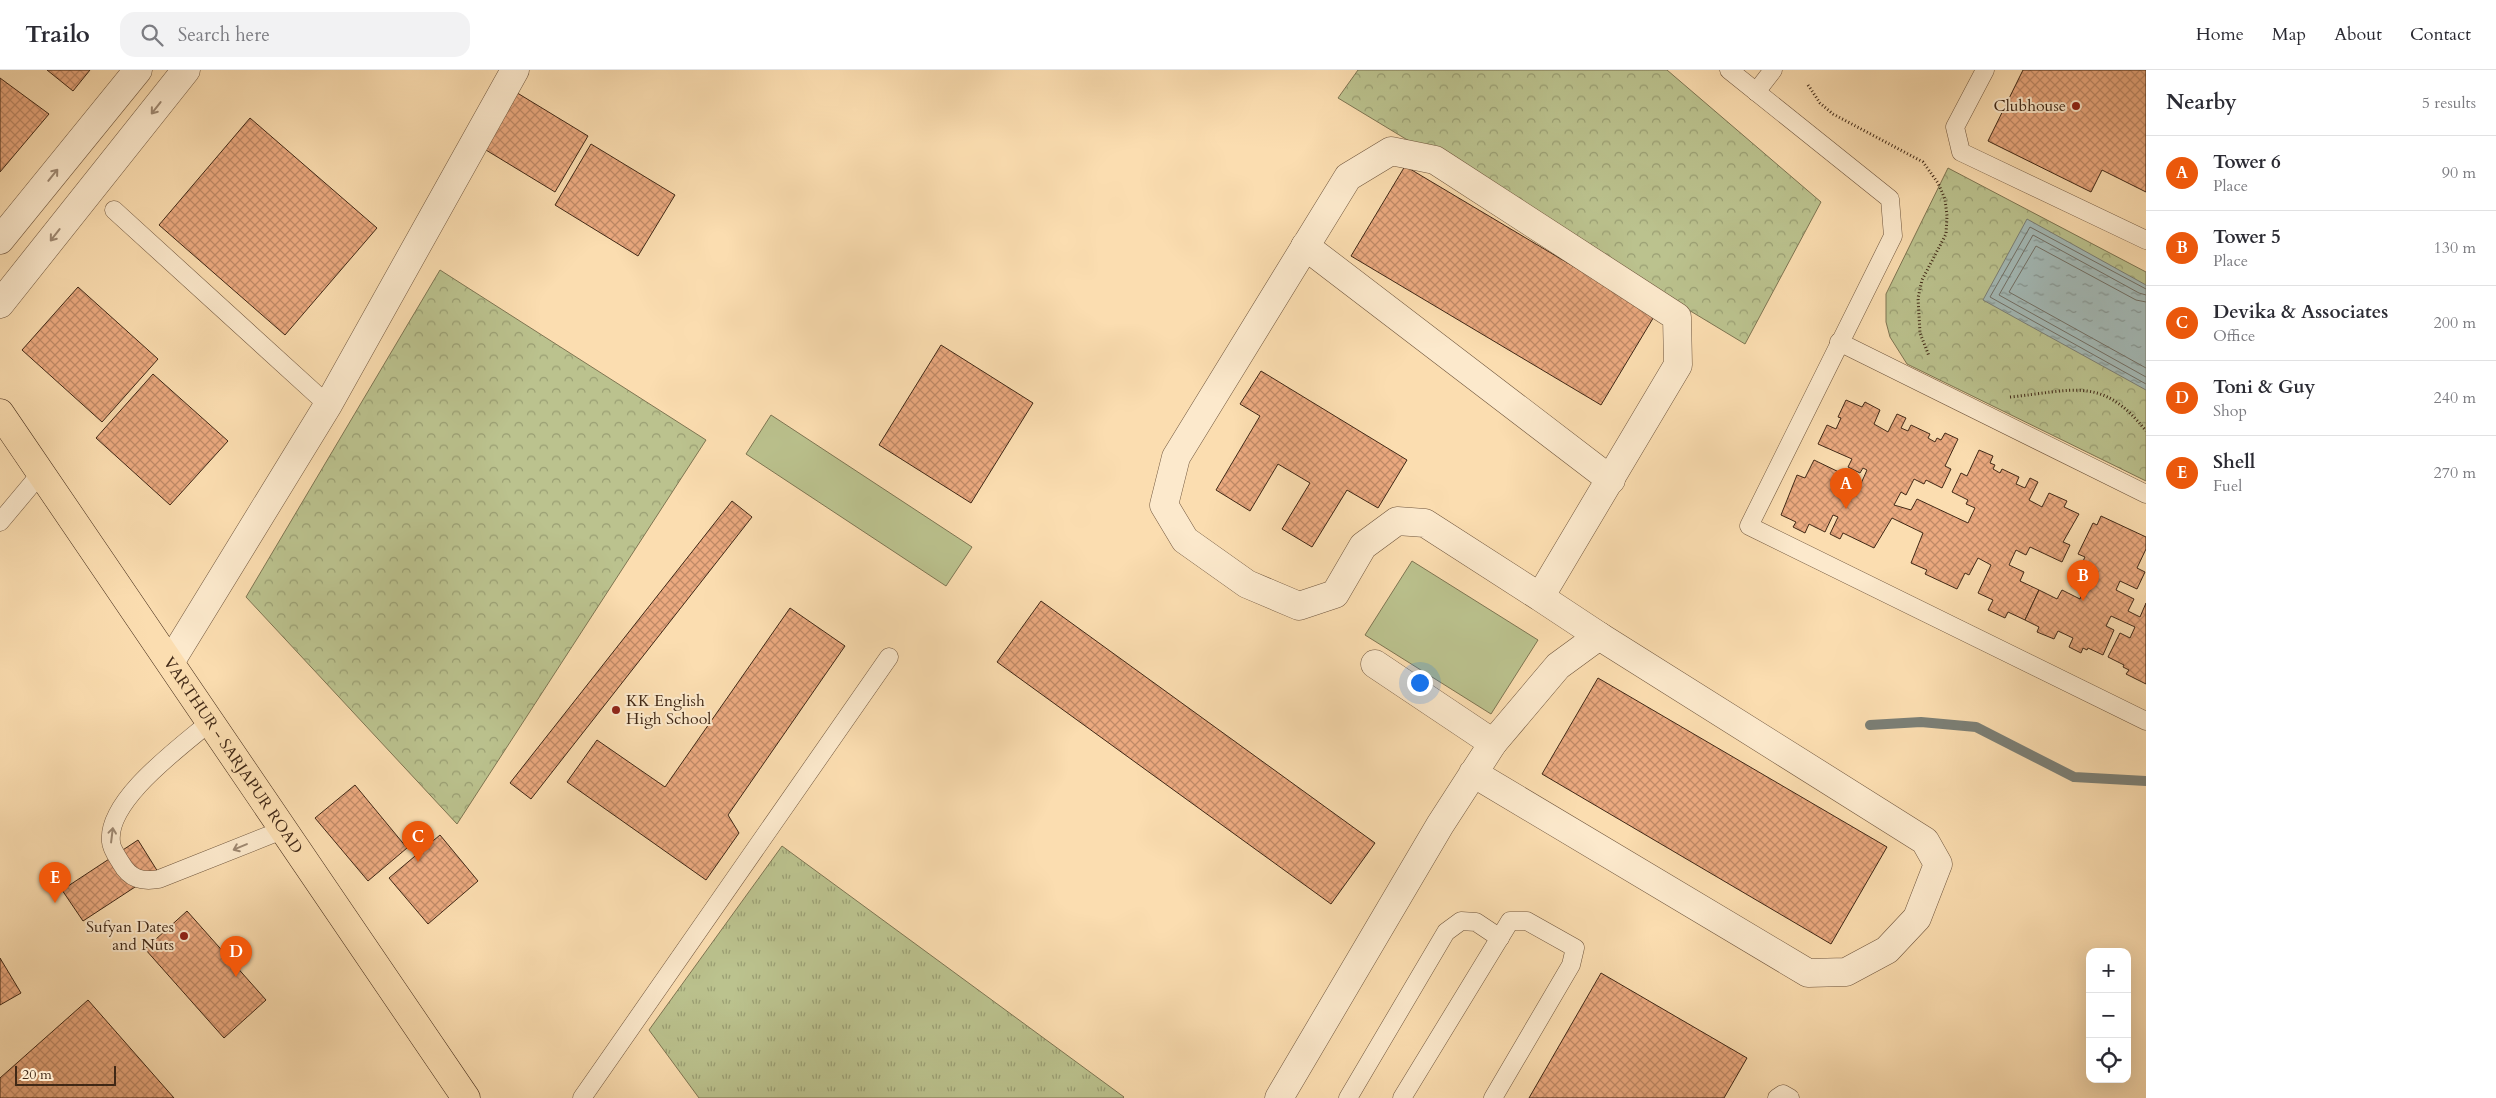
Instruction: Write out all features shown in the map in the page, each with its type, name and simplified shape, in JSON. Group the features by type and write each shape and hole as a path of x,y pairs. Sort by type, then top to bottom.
{"main road":[{"name":"VARTHUR - SARJAPUR ROAD","path":"0,413 171,661 466,1098"}],"street":[{"path":"0,240 138,70"},
{"path":"0,304 186,70"},
{"path":"171,661 328,405 514,70"},
{"path":"1473,773 1808,973 1846,972 1887,950 1917,918 1938,864 1925,841 1599,636 1425,523 1397,521 1363,546 1335,594 1299,606 1247,584 1185,540 1164,505 1176,457 1348,177 1391,151 1435,160 1677,318 1678,366 1540,597"},
{"path":"1305,246 1611,480"},
{"path":"1279,1098 1440,825 1493,743 1558,666 1599,636"},
{"path":"1375,664 1493,743"}],"lane":[{"path":"1729,70 1890,200 1893,236 1749,526 2146,721"},
{"path":"1756,92 1773,70"},
{"path":"1985,70 1955,127 1961,152 2146,240"},
{"path":"114,210 328,405"},
{"path":"1839,342 2146,494"},
{"path":"0,522 41,473"},
{"path":"582,1098 889,657"},
{"path":"211,721 146,778 124,803 115,818 111,843 122,865 132,878 146,881 159,879 285,829"},
{"path":"1348,1098 1446,932 1461,921 1476,922 1500,938"},
{"path":"1402,1098 1510,921 1527,921 1574,948 1571,965 1493,1098"},
{"path":"1776,1098 1784,1094 1790,1098"}],"path":[{"path":"1808,85 1820,103 1833,114 1922,162 1938,183 1945,199 1947,216 1946,234 1922,280 1918,298 1920,333 1925,349 1933,364"},
{"path":"2002,397 2076,390 2092,391 2120,402 2133,413 2146,431"}],"green space":[{"path":"1358,70 1667,70 1821,202 1745,344 1338,98"},
{"path":"1948,168 2146,272 2146,481 1907,364 1890,337 1886,322 1886,294"},
{"path":"440,270 706,440 457,824 246,597"},
{"path":"771,415 972,547 946,586 746,454"},
{"path":"1412,561 1538,640 1491,714 1365,635"},
{"path":"782,846 1124,1097 699,1098 649,1030"}],"water":[{"path":"2027,219 2146,285 2146,390 1983,300"}],"building":[{"path":"47,70 90,70 73,91"},
{"name":"Clubhouse","path":"2023,70 2146,70 2146,192 2102,170 2091,192 1988,141"},
{"path":"0,78 49,114 0,172"},
{"path":"514,91 588,136 555,192 481,147"},
{"path":"250,118 377,228 285,335 159,225"},
{"path":"591,144 675,195 638,256 555,205"},
{"path":"1405,166 1655,315 1601,405 1351,256"},
{"path":"78,287 158,359 102,422 22,350"},
{"path":"941,345 1033,403 971,503 879,445"},
{"path":"1261,371 1407,460 1378,508 1347,490 1312,547 1282,529 1310,483 1278,464 1250,511 1216,490 1260,416 1240,404"},
{"path":"153,374 228,441 170,505 96,438"},
{"path":"1846,400 1862,407 1865,402 1880,410 1874,424 1888,432 1897,414 1906,418 1901,428 1908,431 1911,425 1930,434 1928,438 1935,442 1937,438 1941,440 1945,433 1958,439 1945,466 1951,469 1942,488 1926,480 1924,484 1914,479 1906,495 1901,492 1894,505 1911,510 1917,499 1968,523 1975,508 1966,504 1968,500 1952,492 1961,473 1967,476 1979,450 1993,456 1990,463 1995,465 1993,469 2000,473 2002,469 2019,477 2016,484 2025,488 2030,478 2038,482 2029,500 2042,507 2049,493 2067,501 2064,507 2079,514 2063,542 2070,545 2062,562 2030,547 2026,555 2016,550 2009,565 2024,572 2020,581 2039,590 2025,620 2008,612 2005,618 1988,610 1993,600 1978,593 1991,565 1978,558 1969,575 1965,573 1957,589 1925,574 1927,570 1911,563 1923,533 1892,518 1874,548 1843,533 1840,539 1830,534 1838,517 1833,515 1825,532 1809,524 1805,533 1793,527 1796,522 1781,515 1797,475 1805,478 1814,460 1843,474 1840,479 1859,488 1867,470 1863,468 1860,473 1848,467 1852,459 1818,444 1827,425 1836,429 1841,418 1838,417"},
{"path":"732,501 752,517 531,799 510,783"},
{"path":"2101,516 2146,537 2146,549 2137,568 2145,572 2137,589 2120,581 2116,590 2134,599 2128,611 2140,617 2146,603 2146,684 2126,674 2129,670 2123,667 2124,665 2108,657 2120,633 2130,638 2135,627 2111,616 2106,626 2114,630 2103,655 2088,648 2087,650 2083,648 2081,653 2069,647 2073,638 2058,631 2054,639 2037,632 2039,627 2025,620 2039,590 2057,599 2062,590 2080,599 2083,592 2071,586 2085,557 2078,554 2093,523 2097,525"},
{"path":"1041,601 1375,843 1331,904 997,662"},
{"path":"790,608 845,646 728,815 739,833 706,880 567,782 597,740 665,787"},
{"path":"1598,678 1887,847 1831,944 1542,774"},
{"path":"355,785 407,848 368,881 315,818"},
{"path":"440,835 478,881 428,924 389,878"},
{"path":"138,840 158,872 83,921 62,890"},
{"path":"187,911 266,1000 224,1038 145,949"},
{"path":"0,958 21,993 0,1005"},
{"path":"1601,973 1747,1058 1724,1098 1529,1098"},
{"path":"88,1000 174,1098 0,1098 0,1078"}],"waterway":[{"path":"1870,725 1921,722 1976,727 2074,777 2146,781"}],"place":[{"name":"Clubhouse","path":"2076,106"},
{"name":"Tower 6","path":"1846,509"},
{"name":"Tower 5","path":"2083,601"},
{"name":"KK English High School","path":"616,710"},
{"name":"Devika & Associates","path":"418,862"},
{"name":"Shell","path":"55,903"},
{"name":"Sufyan Dates and Nuts","path":"184,936"},
{"name":"Toni & Guy","path":"236,977"}]}
